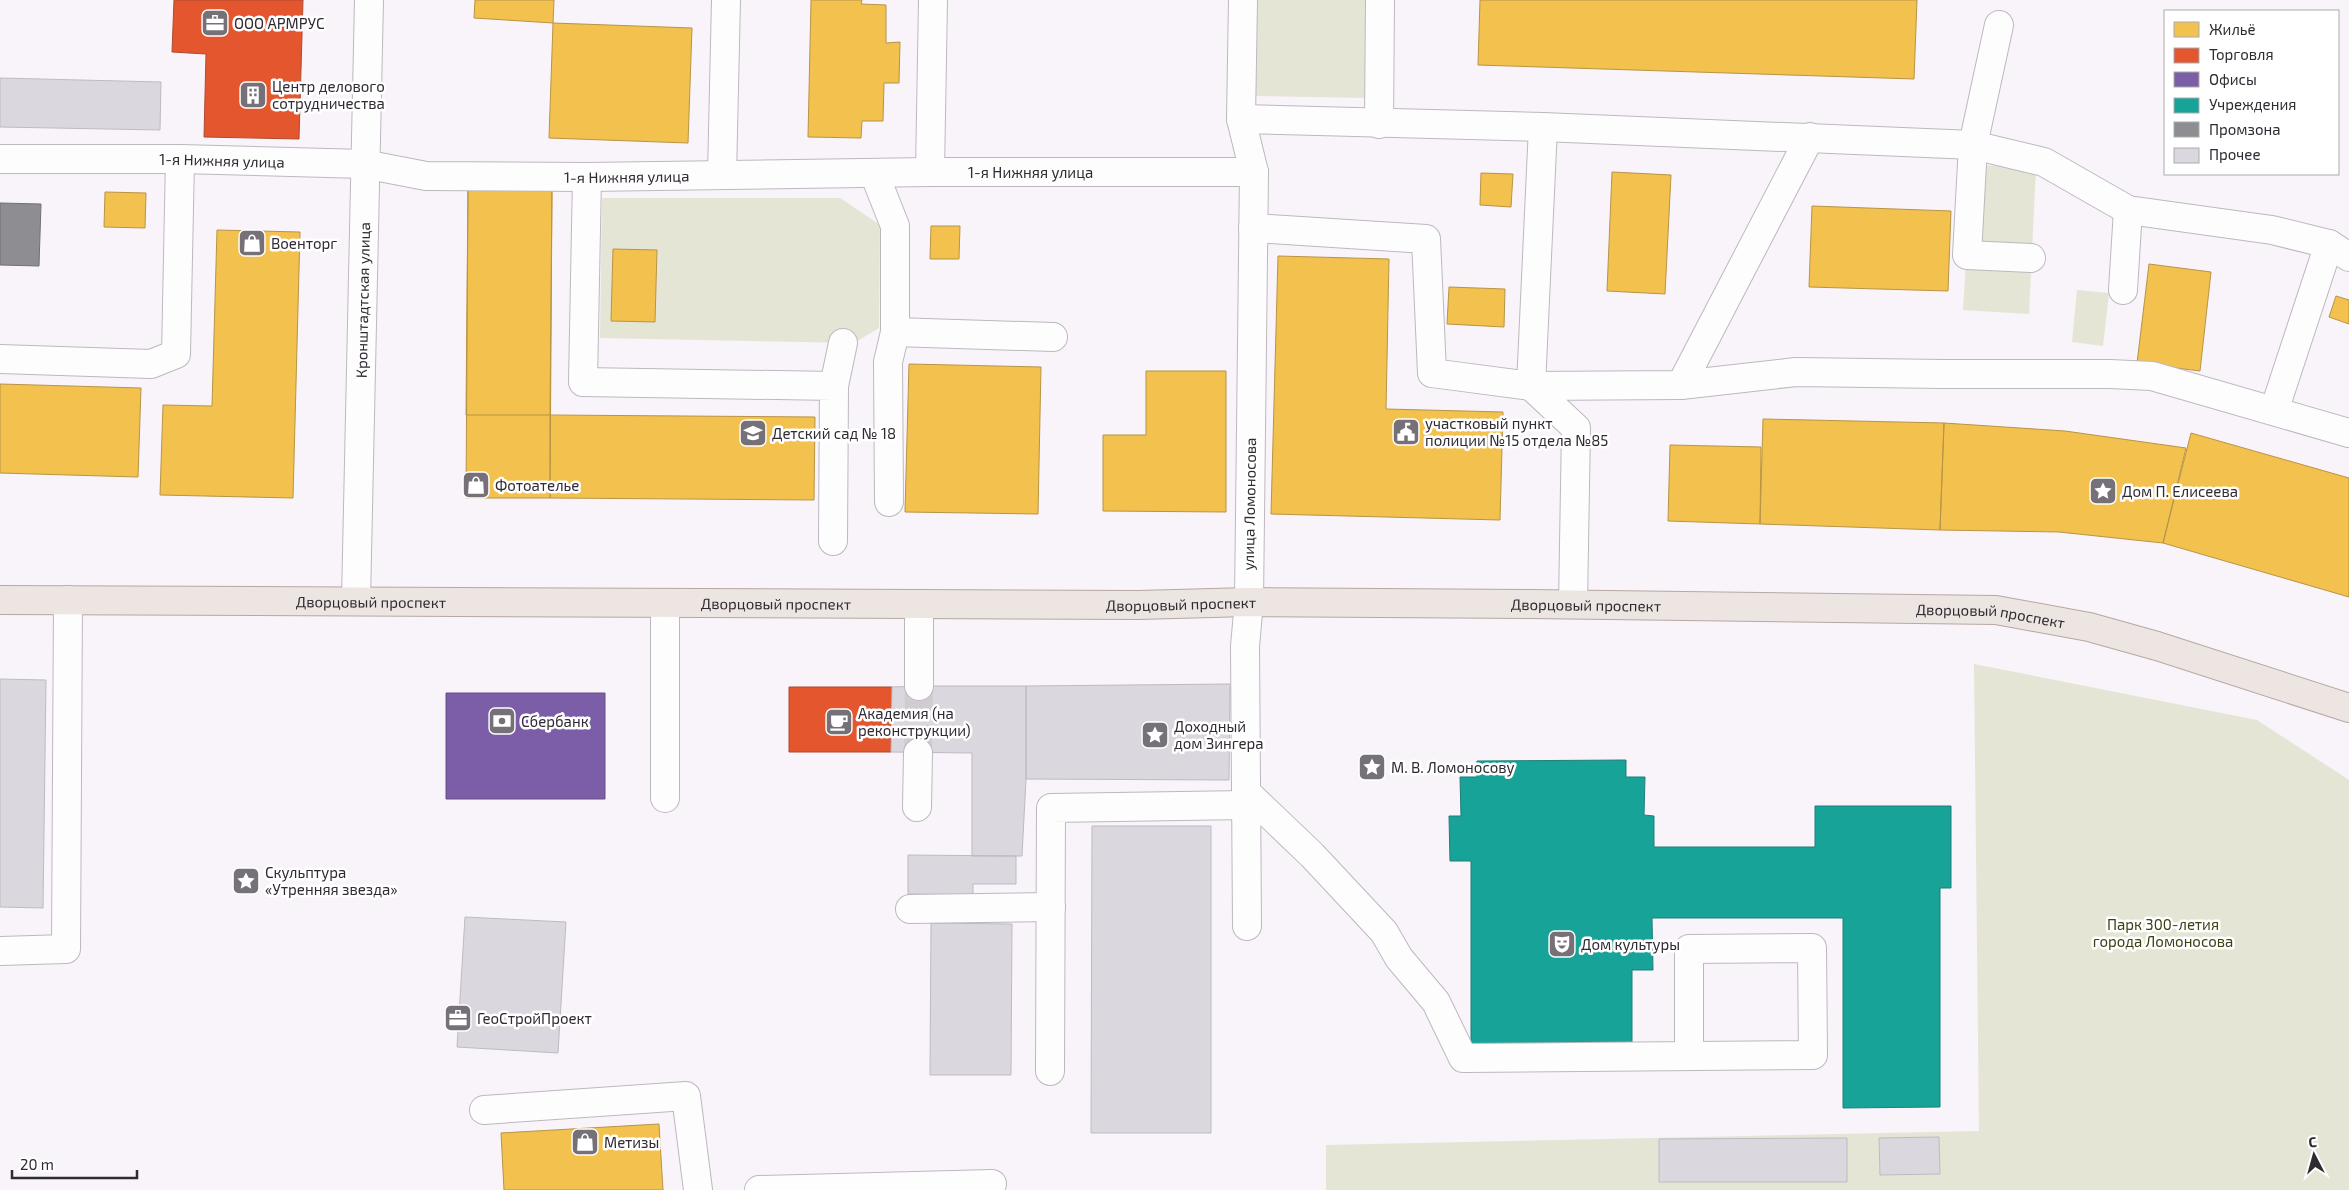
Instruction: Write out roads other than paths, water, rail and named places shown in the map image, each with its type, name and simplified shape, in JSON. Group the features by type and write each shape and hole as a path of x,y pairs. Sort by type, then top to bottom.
{"main road":[{"name":"Дворцовый проспект","path":"0,600 356,600 1138,605 1248,602 1996,610 2097,629 2166,649 2349,708"}],"street":[{"name":"Кронштадтская улица","path":"356,600 368,0"},
{"path":"722,175 726,0"},
{"path":"930,172 933,0"},
{"name":"улица Ломоносова","path":"1242,0 1241,119 1254,172 1248,602 1245,646 1247,926"},
{"path":"1379,124 1380,0"},
{"path":"1999,25 1973,145 1967,255 2032,258"},
{"path":"1241,119 1543,127 1973,145 2044,162 2128,210 2272,230 2339,250 2274,411"},
{"path":"1543,127 1531,386 1576,428 1572,604"},
{"path":"1681,385 1810,137"},
{"name":"1-я Нижняя улица","path":"0,159 180,159 364,164 426,176 587,177 930,172 1254,172"},
{"path":"0,359 151,364 176,354 180,159"},
{"path":"874,174 895,226 895,332 888,362 889,502"},
{"path":"587,177 583,382 834,386"},
{"path":"2123,290 2128,210"},
{"path":"1252,228 1426,239 1432,373 1531,386 1681,385 1796,372 2110,374 2152,376 2349,434"},
{"path":"895,332 1053,337"},
{"path":"833,541 834,386 843,343"},
{"path":"0,951 66,949 68,600"},
{"path":"665,603 665,798"},
{"path":"919,604 919,686"},
{"path":"917,807 918,753"},
{"path":"1050,1071 1051,808 1246,798 1312,855 1384,932 1399,958 1436,1002 1463,1058 1689,1055 1813,1056 1812,948 1689,949 1689,1055"},
{"path":"910,909 1051,907"},
{"path":"484,1110 686,1096 698,1190"},
{"path":"759,1190 992,1184"}],"tunnel":[{"path":"918,753 919,686"}],"place":[{"name":"ООО АРМРУС","path":"215,23"},
{"name":"Центр делового сотрудничества","path":"253,95"},
{"name":"Военторг","path":"252,243"},
{"name":"участковый пункт полиции №15 отдела №85","path":"1406,432"},
{"name":"Детский сад № 18","path":"753,433"},
{"name":"Фотоателье","path":"476,485"},
{"name":"Дом П. Елисеева","path":"2103,491"},
{"name":"Сбербанк","path":"502,721"},
{"name":"Академия (на реконструкции)","path":"839,722"},
{"name":"Доходный дом Зингера","path":"1155,735"},
{"name":"М. В. Ломоносову","path":"1372,767"},
{"name":"Скульптура «Утренняя звезда»","path":"246,881"},
{"name":"Дом культуры","path":"1562,944"},
{"name":"ГеоСтройПроект","path":"458,1018"},
{"name":"Метизы","path":"585,1142"}],"park label":[{"name":"Парк 300-летия города Ломоносова","path":"2163,932"}]}
